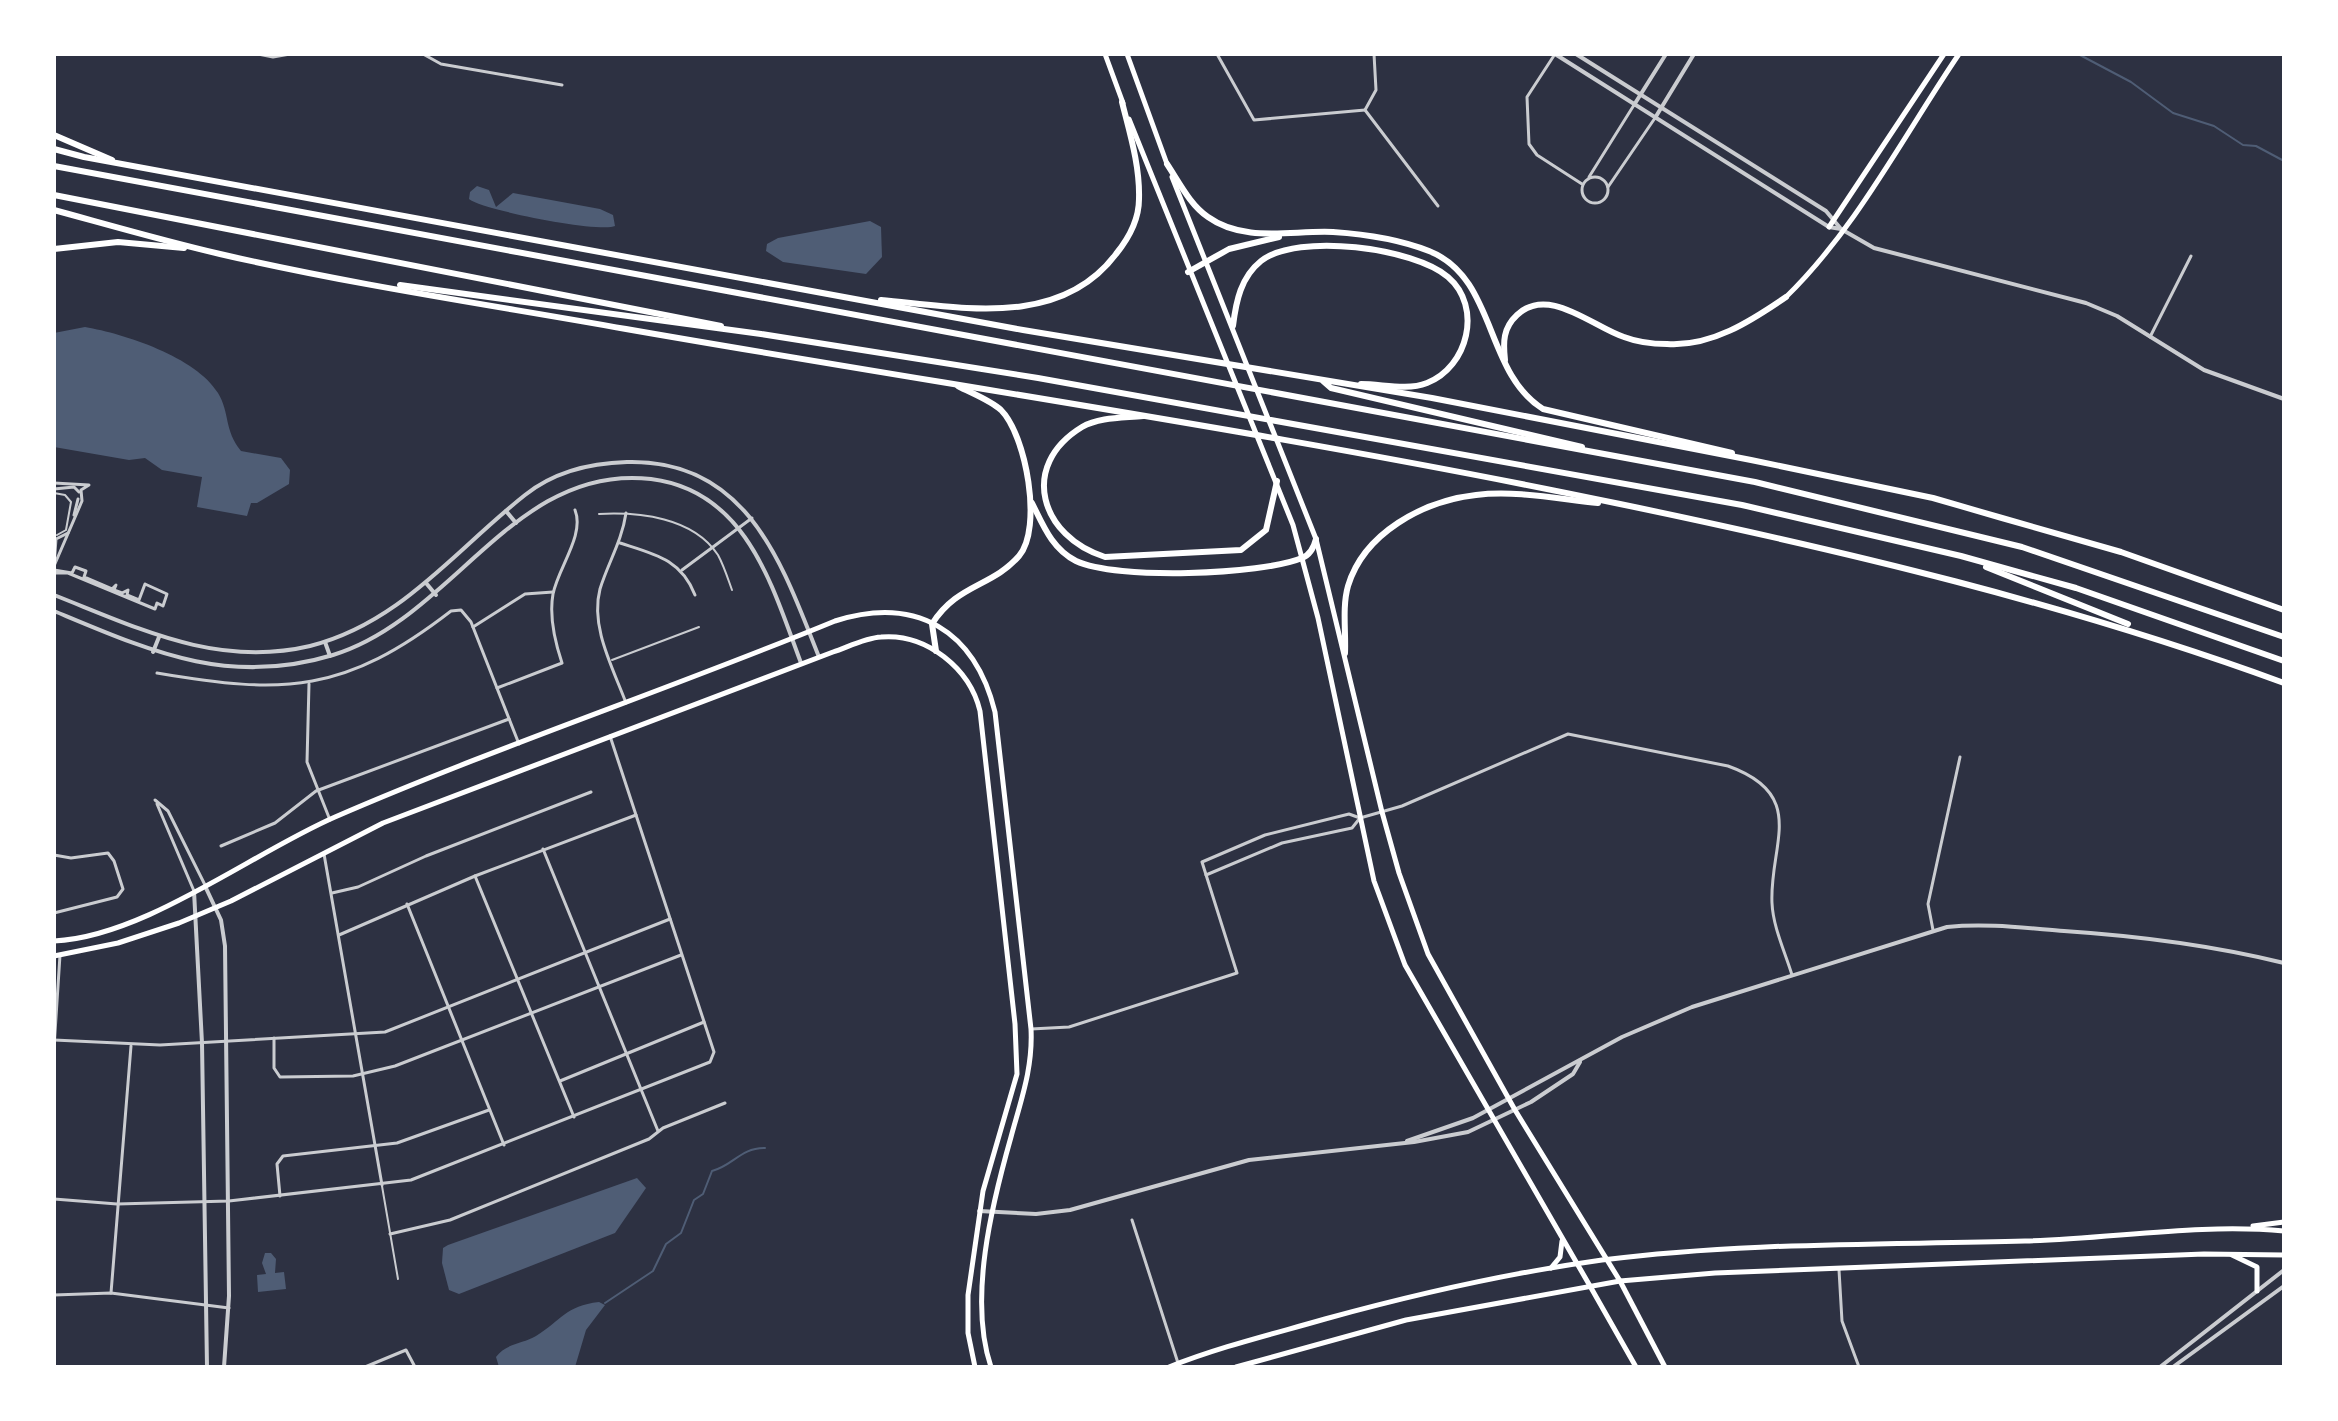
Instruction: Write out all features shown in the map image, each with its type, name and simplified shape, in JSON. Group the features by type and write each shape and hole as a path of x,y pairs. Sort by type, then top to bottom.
{"highway":[{"path":"845,296 990,310 1021,308 1054,299 1089,282 1108,265 1126,242 1139,202 1138,173 1122,102"},
{"path":"54,135 127,165"},
{"path":"54,149 127,165 1751,460 1974,510 2121,552 2284,610"},
{"path":"1167,164 1188,196 1209,219 1246,232 1286,235 1332,232 1363,236 1428,251 1445,260 1468,282 1505,368 1525,397 1543,409 1721,449 1751,460"},
{"path":"54,166 1755,482 2022,547 2284,637"},
{"path":"54,195 761,334 1038,378 1742,505 1961,556 2076,588 2284,661"},
{"path":"54,210 207,251 373,284 1153,415 1627,505 1976,585 2109,622 2284,683"},
{"path":"1188,272 1229,249 1286,235"},
{"path":"54,249 118,242 207,251"},
{"path":"1233,326 1235,304 1252,269 1264,259 1289,248 1359,248 1430,265 1450,278 1463,301 1468,320 1467,337 1449,369 1417,386 1348,385"},
{"path":"373,284 418,286 631,319 761,334"},
{"path":"1505,368 1505,331 1520,311 1530,307 1553,305 1625,338 1670,345 1714,337 1751,321 1786,297"},
{"path":"1320,380 1331,388 1632,460"},
{"path":"936,651 932,624 956,595 1017,558 1029,540 1031,500 1018,438 999,408 951,383"},
{"path":"1153,415 1084,426 1067,438 1047,468 1044,487 1047,510 1069,540 1087,551 1105,557 1241,550 1266,530 1277,481"},
{"path":"1345,653 1346,593 1354,570 1386,531 1405,518 1442,502 1476,495 1627,505"},
{"path":"1031,500 1052,541 1076,561 1093,566 1154,574 1265,566 1303,558 1316,539"},
{"path":"1961,556 2185,648"}],"main road":[{"path":"1105,54 1188,272 1268,458 1303,558 1374,881 1405,965 1636,1367"},
{"path":"1127,54 1167,164 1316,539 1382,812 1399,873 1428,954 1509,1100 1620,1281 1665,1367"},
{"path":"1829,227 1944,54"},
{"path":"1786,297 1812,270 1959,54"},
{"path":"54,941 115,927 205,886 330,820 809,632 870,612 899,614 943,628 973,655 989,688 995,712 1031,1029 1029,1076 992,1213 982,1296 983,1330 991,1367"},
{"path":"57,955 118,943 197,916 383,823 801,663 881,637 901,639 936,651 970,685 980,711 1015,1024 1017,1074 979,1211 968,1295 968,1333 975,1367"},
{"path":"1169,1367 1394,1300 1605,1260 1767,1247 2073,1240 2284,1222"},
{"path":"2242,1227 2284,1231"},
{"path":"1550,1268 1562,1251 1561,1238"},
{"path":"1236,1367 1406,1320 1620,1281 2204,1254 2284,1255"},
{"path":"2227,1254 2254,1262 2260,1275 2257,1291"}],"street":[{"path":"258,54 273,57 290,54"},
{"path":"423,54 441,64 562,85"},
{"path":"1217,54 1254,120 1365,110"},
{"path":"1365,110 1376,90 1374,54"},
{"path":"1582,184 1537,155 1529,144 1527,97 1555,54 1829,227 1841,229 1874,248 2086,303 2117,316 2204,370 2284,399"},
{"path":"1576,54 1834,218 1841,229"},
{"path":"1666,54 1582,184 1583,197 1595,203 1606,196 1608,187 1694,54"},
{"path":"1365,110 1438,206"},
{"path":"1589,177 1601,178 1608,187"},
{"path":"2150,337 2191,256"},
{"path":"801,663 765,568 740,528 725,512 701,495 658,480 629,477 599,479 549,497 436,595 388,630 330,656 285,666 242,668 185,661 153,652 54,609 56,596 192,647 242,653 277,652 325,642 384,615 426,583 527,493 575,469 598,463 638,462 664,465 700,477 730,496 752,518 783,570 819,657"},
{"path":"54,483 89,485 80,494 82,501 57,566 56,539 67,535 79,495 74,487 54,491"},
{"path":"497,688 562,663 554,626 553,592 579,524 575,510"},
{"path":"506,511 516,523"},
{"path":"626,513 620,543 601,587 597,610 626,703"},
{"path":"682,570 752,518"},
{"path":"620,543 663,557 682,570 695,595"},
{"path":"75,567 86,571 84,577 112,589 116,585 114,590 122,593 128,590 127,595 139,600 145,584 167,594 163,606 157,603 155,609 68,573 54,572 72,573 75,567"},
{"path":"426,583 436,595"},
{"path":"473,627 525,594 553,592"},
{"path":"157,673 232,685 309,684 382,659 451,611 465,612 519,744"},
{"path":"153,652 159,637"},
{"path":"325,642 330,656"},
{"path":"309,684 307,762 330,820"},
{"path":"221,846 275,823 316,791 509,719"},
{"path":"1031,1029 1069,1027 1237,973 1202,862 1282,830 1349,814 1360,818 1382,812 1568,734 1746,772 1773,799 1781,826 1772,905 1792,975"},
{"path":"54,1199 117,1204 229,1201 382,1185 434,1174 713,1058 610,736"},
{"path":"1933,930 1928,904 1960,757"},
{"path":"332,893 358,887 426,856 591,792"},
{"path":"207,1367 206,1201 197,916 194,891 155,800 168,811 216,908 225,946 229,1308 224,1367"},
{"path":"339,935 475,876 636,814"},
{"path":"1206,875 1282,843 1352,828 1360,818"},
{"path":"543,849 658,1132"},
{"path":"54,855 71,858 108,853 114,861 123,889 109,900 54,913"},
{"path":"324,853 382,1185"},
{"path":"475,876 574,1117"},
{"path":"407,904 504,1145"},
{"path":"54,1040 131,1046 385,1032 670,919"},
{"path":"1407,1141 1487,1112 1581,1060 1692,1007 1933,930 1979,924 2120,935 2201,944 2284,963"},
{"path":"274,1038 274,1068 280,1077 363,1074 412,1061 682,954"},
{"path":"54,1048 57,955"},
{"path":"560,1081 704,1022"},
{"path":"111,1293 131,1046"},
{"path":"979,1211 1070,1210 1249,1160 1451,1135 1493,1122 1515,1110 1573,1074 1581,1060"},
{"path":"390,1234 450,1220 725,1103"},
{"path":"280,1196 277,1164 280,1158 375,1147 430,1134 490,1110"},
{"path":"1132,1220 1178,1363"},
{"path":"1839,1269 1842,1321 1859,1367"},
{"path":"2160,1367 2284,1270"},
{"path":"2173,1367 2284,1286"},
{"path":"54,1295 111,1293 229,1308"},
{"path":"365,1367 406,1350 415,1367"}],"lane":[{"path":"54,491 64,494 71,502 65,532 57,535"},
{"path":"599,514 626,513 678,524 712,548 732,590"},
{"path":"611,660 699,627"},
{"path":"382,1185 398,1279"}],"water":[{"path":"477,186 489,190 496,207 513,193 600,209 613,215 615,226 566,223 495,209 469,199 470,192"},
{"path":"870,221 881,227 882,257 866,274 783,262 766,251 767,244 778,238"},
{"path":"85,327 139,341 194,368 218,393 232,436 241,451 281,458 290,470 289,484 257,503 251,503 247,516 197,507 202,477 162,470 145,458 129,460 54,447 54,333"},
{"path":"637,1178 646,1188 615,1233 459,1294 449,1290 442,1263 443,1248 448,1245"},
{"path":"265,1253 271,1253 276,1259 275,1273 284,1272 286,1289 258,1292 257,1275 266,1274 262,1263"},
{"path":"599,1302 605,1305 586,1330 575,1367 499,1367 496,1357 505,1349 536,1336 571,1310"}],"waterway":[{"path":"2078,54 2131,82 2173,113 2214,126 2243,145 2256,146 2284,161"},
{"path":"605,1303 653,1271 666,1244 681,1233 694,1200 703,1194 712,1171 749,1151 765,1148"}]}
